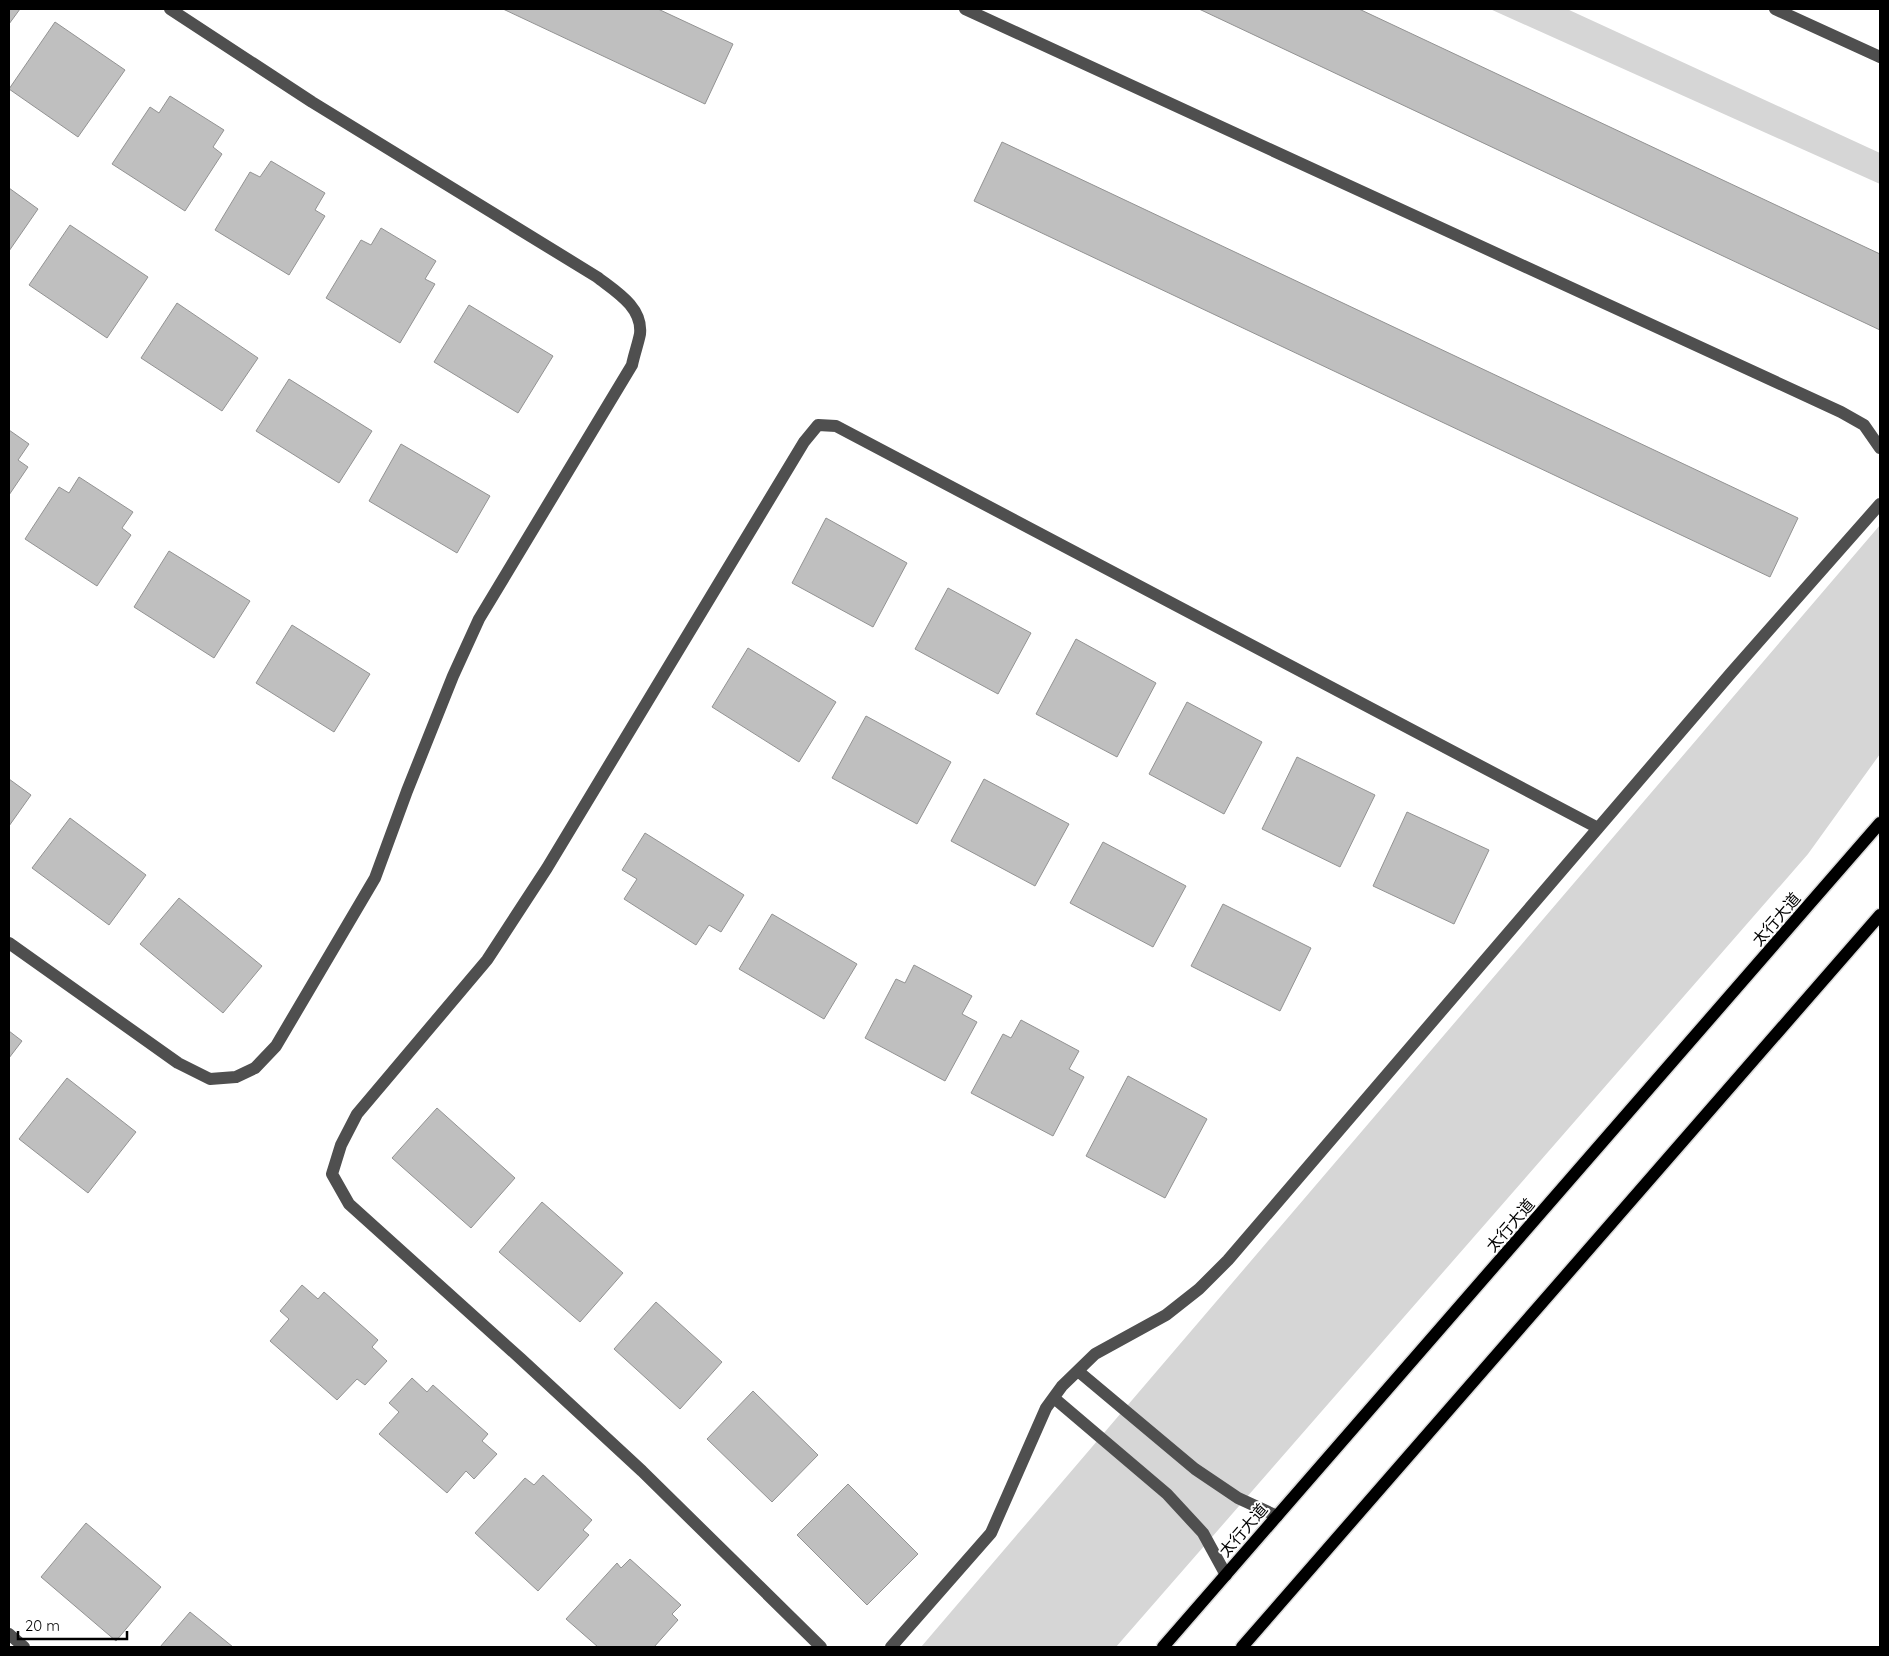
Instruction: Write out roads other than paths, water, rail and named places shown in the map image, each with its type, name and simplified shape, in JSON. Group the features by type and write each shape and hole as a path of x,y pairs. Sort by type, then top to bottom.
{"main road":[{"name":"太行大道","path":"1162,1647 1880,822"},
{"path":"1242,1647 1880,915"}],"street":[{"path":"9,944 178,1063 210,1079 236,1077 255,1068 276,1046 375,878 438,712 479,619 632,365 640,332 638,318 627,300 597,277 312,102 170,9"},
{"path":"965,9 1841,412 1864,425 1880,448"},
{"path":"1775,9 1880,57"},
{"path":"822,1647 642,1471 350,1204 332,1174 341,1144 357,1114 413,1050 493,951 552,859 804,442 818,425 836,426 1598,828"},
{"path":"891,1647 990,1534 1046,1408 1062,1386 1095,1354 1166,1314 1199,1289 1228,1260 1731,673 1880,504"},
{"path":"1078,1371 1195,1469 1238,1498 1277,1516"},
{"path":"1054,1398 1167,1494 1203,1533 1226,1575"},
{"path":"9,1634 24,1647"}]}
